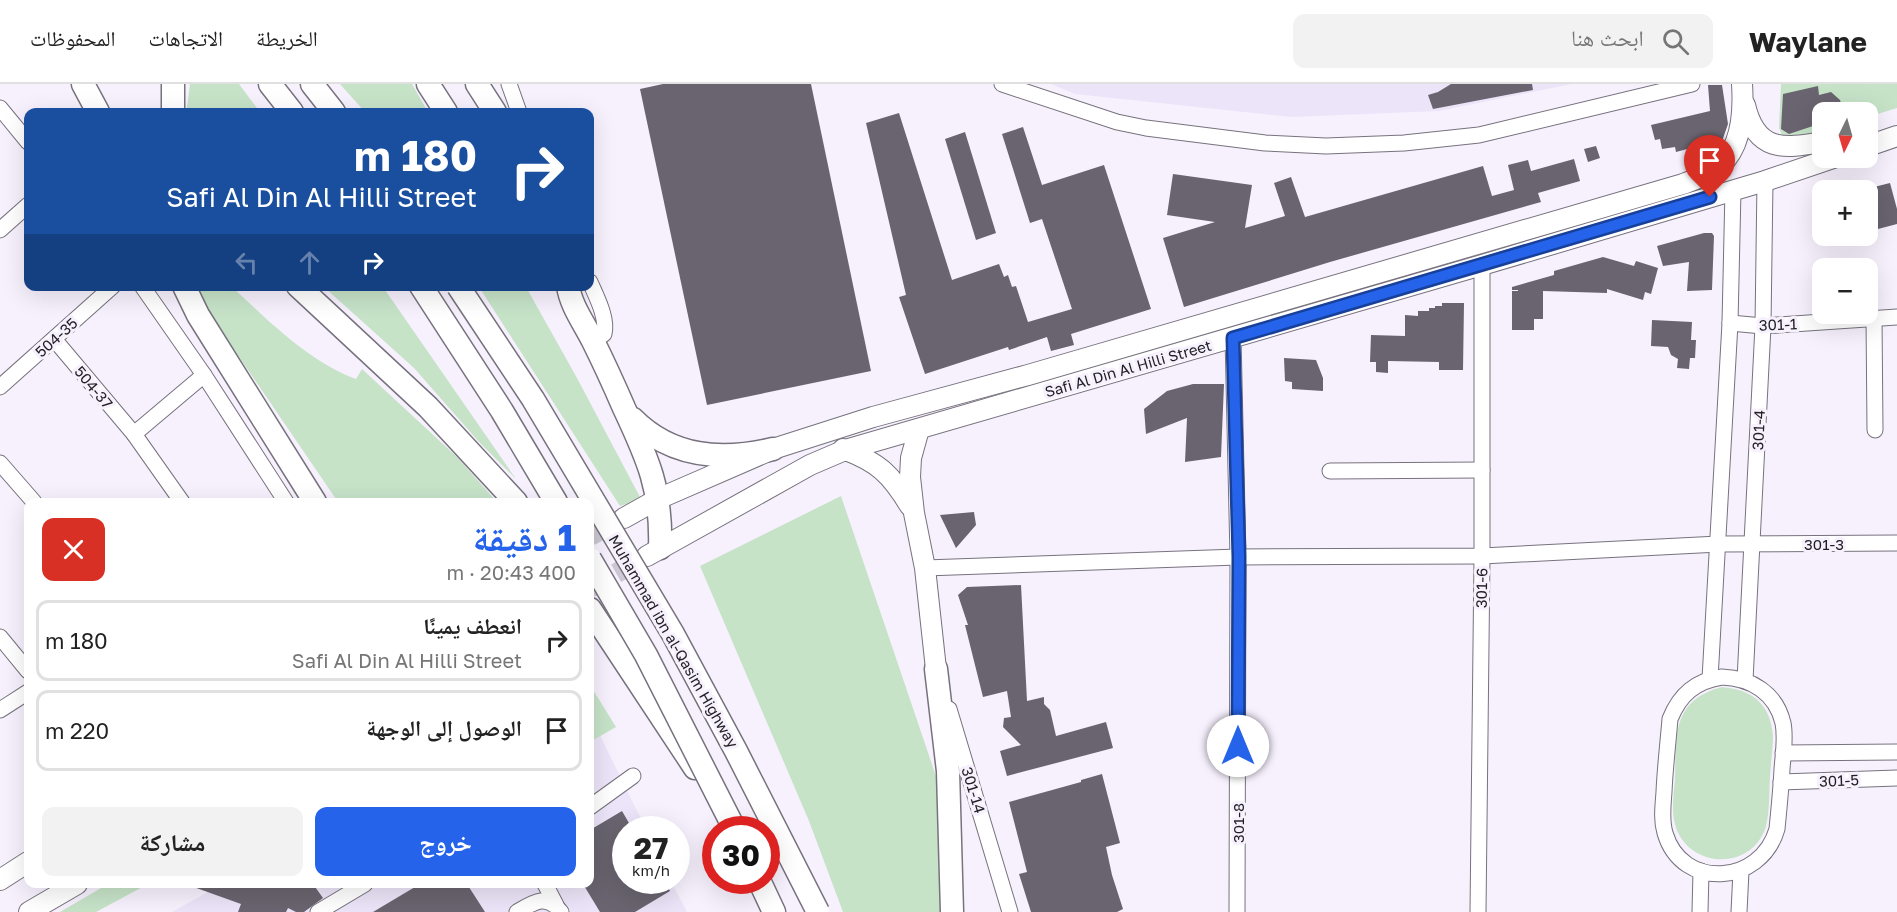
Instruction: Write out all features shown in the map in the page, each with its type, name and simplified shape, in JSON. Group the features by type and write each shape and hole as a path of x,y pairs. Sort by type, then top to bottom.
{"highway":[{"path":"83,84 96,108"},
{"path":"173,84 173,108"},
{"path":"270,84 289,108"},
{"path":"312,84 331,108"},
{"path":"428,84 443,108"},
{"path":"477,84 492,108"},
{"path":"186,291 198,315 312,498"},
{"path":"302,291 428,407 512,498"},
{"path":"424,291 502,411 554,498"},
{"name":"Muhammad ibn al-Qasim Highway","path":"461,291 533,399 592,498"},
{"path":"567,291 640,440 651,469 658,499 660,524 653,552"},
{"path":"626,413 645,431 668,444 694,453 738,456 773,449"},
{"name":"Muhammad ibn al-Qasim Highway","path":"594,501 673,634 818,912"},
{"name":"Muhammad ibn al-Qasim Highway","path":"594,566 646,655 728,816"},
{"path":"594,615 726,816"},
{"path":"936,669 948,771 952,912"},
{"path":"766,894 774,912"}],"main road":[{"path":"1742,89 1750,122 1757,133 1767,141 1778,146 1791,147 1812,144"},
{"name":"Safi Al Din Al Hilli Street","path":"624,518 658,499 773,449 873,417 1028,375 1683,184 1714,170 1730,153 1739,131 1742,89"},
{"path":"1878,136 1896,137"},
{"path":"1878,143 1896,137"},
{"name":"Safi Al Din Al Hilli Street","path":"653,552 810,465 845,450 1482,265 1812,165"},
{"path":"919,429 910,458 910,477 914,513 925,568 936,669"},
{"path":"773,449 817,446 845,450 860,455 881,468 896,483 914,513"},
{"path":"0,880 24,865"},
{"path":"29,912 69,888"}],"street":[{"path":"509,84 518,108"},
{"path":"1002,84 1117,122 1146,128 1265,143 1326,146 1404,143 1479,135 1692,84"},
{"path":"0,108 24,137"},
{"name":"301-4","path":"1745,680 1763,326 1765,181"},
{"path":"1710,679 1730,323 1733,190"},
{"path":"0,230 24,209"},
{"name":"301-6","path":"1478,912 1482,265"},
{"name":"504-35","path":"0,387 107,291"},
{"path":"145,291 204,375 283,498"},
{"path":"593,291 605,328 603,334 593,341"},
{"name":"301-1","path":"1878,318 1897,317"},
{"name":"301-1","path":"1730,323 1763,326 1812,322"},
{"path":"1874,324 1875,430"},
{"name":"301-8","path":"1233,338 1239,557 1237,912"},
{"name":"504-37","path":"54,339 134,434 179,498"},
{"path":"134,434 204,375"},
{"path":"0,463 31,498"},
{"path":"1330,471 1482,470"},
{"name":"301-3","path":"925,568 1239,557 1482,556 1719,544 1897,543"},
{"path":"0,638 24,666"},
{"name":"301-14","path":"936,669 1010,912"},
{"path":"1722,677 1745,680 1759,687 1770,697 1779,710 1783,724 1777,830 1772,843 1756,862 1741,871 1718,874 1701,871 1686,863 1674,850 1665,834 1663,816 1670,719 1681,698 1689,690 1710,679 1722,677"},
{"path":"0,710 24,695"},
{"name":"301-5","path":"1783,753 1897,752"},
{"path":"594,804 633,776"},
{"name":"301-5","path":"1781,782 1897,778"},
{"path":"1700,912 1701,871"},
{"path":"1739,912 1741,871"},
{"path":"318,912 358,888"},
{"path":"547,888 559,909"},
{"path":"517,912 535,901 547,900 559,909"}],"shaded area":[{"path":"1051,84 1572,84 1439,111 1292,117 1075,94"},
{"path":"594,723 640,816 612,816 612,894 678,894 687,912 172,912 215,888 594,888"}],"green space":[{"path":"190,84 239,84 257,108 187,108"},
{"path":"340,84 412,84 426,108 361,108"},
{"path":"1781,84 1897,84 1897,108 1878,114 1878,102 1812,102 1812,133 1789,140 1782,135 1779,128"},
{"path":"199,291 236,291 290,339 322,362 356,379 362,369 457,457 493,498 335,498 214,320"},
{"path":"328,291 386,291 516,479 479,442 414,368"},
{"path":"482,291 528,291 641,499 620,506"},
{"path":"841,496 939,785 942,912 843,912 809,821 700,566"},
{"path":"1722,687 1740,691 1756,699 1768,715 1773,735 1769,807 1765,830 1758,842 1748,851 1736,857 1724,859 1699,854 1688,847 1680,837 1675,824 1673,807 1677,734 1680,721 1685,710 1694,701"},
{"path":"594,691 616,727 594,740"},
{"path":"101,888 141,888 96,912 60,912"}],"building":[{"path":"663,84 811,84 871,371 707,405 640,89"},
{"path":"1451,84 1532,84 1533,90 1433,109 1428,95"},
{"path":"1708,85 1722,85 1728,124 1720,147 1715,154 1699,165 1696,153 1693,154 1691,148 1676,152 1675,147 1662,149 1660,139 1655,140 1651,125 1710,111"},
{"path":"1818,86 1819,95 1831,92 1841,102 1812,102 1812,126 1789,134 1781,129 1783,94"},
{"path":"899,113 952,280 999,264 1004,277 1008,275 1012,287 1016,286 1028,322 1072,309 1042,219 1030,223 1002,134 1023,127 1042,185 1104,165 1151,309 1071,334 1074,345 1051,351 1047,337 925,374 899,297 906,295 866,123"},
{"path":"965,132 996,233 976,240 945,139"},
{"path":"1596,146 1600,158 1588,162 1584,149"},
{"path":"1574,159 1580,181 1538,193 1541,202 1330,262 1184,307 1163,238 1215,222 1167,215 1173,174 1252,185 1245,228 1285,216 1274,183 1291,177 1305,217 1483,166 1492,196 1514,190 1508,165 1528,160 1531,171"},
{"path":"1890,183 1897,209 1897,224 1878,229 1878,186"},
{"path":"1704,233 1712,233 1714,236 1712,290 1687,291 1689,262 1663,266 1657,246"},
{"path":"1603,257 1634,266 1636,261 1658,268 1651,294 1645,292 1643,300 1607,289 1607,293 1543,291 1543,319 1534,319 1534,330 1512,330 1512,291 1518,290 1512,290 1512,287 1554,275 1554,271"},
{"path":"1442,303 1464,303 1463,370 1439,370 1439,362 1388,361 1388,373 1376,372 1376,362 1370,362 1371,335 1405,336 1405,315 1418,316 1418,311 1429,311 1429,308 1442,306"},
{"path":"1652,320 1692,322 1691,340 1696,340 1695,358 1690,358 1689,369 1677,368 1678,359 1671,355 1668,347 1651,346"},
{"path":"1284,358 1316,360 1323,378 1323,391 1292,389 1292,382 1285,381"},
{"path":"1193,384 1224,384 1221,457 1185,462 1187,418 1146,434 1144,409 1167,391"},
{"path":"974,512 976,525 956,548 940,515"},
{"path":"1021,585 1027,701 1044,697 1044,704 1050,710 1056,736 1106,722 1113,748 1007,776 1000,751 1021,745 1003,727 1004,718 1011,717 1007,691 983,697 965,625 968,625 958,595 967,587"},
{"path":"1102,774 1120,843 1106,847 1123,909 1117,912 1031,912 1019,874 1027,872 1009,802"},
{"path":"622,811 625,816 614,816"},
{"path":"612,817 612,894 665,894 635,912 600,912 585,888 594,888 594,828"},
{"path":"196,888 316,888 323,898 304,912 296,912 288,908 286,912 238,912 241,904"},
{"path":"413,888 470,888 485,912 373,912"}],"tunnel":[{"path":"594,534 621,519"},
{"path":"594,586 645,557"}],"route":[{"path":"1238,746 1239,557 1233,338 1710,197"}]}
